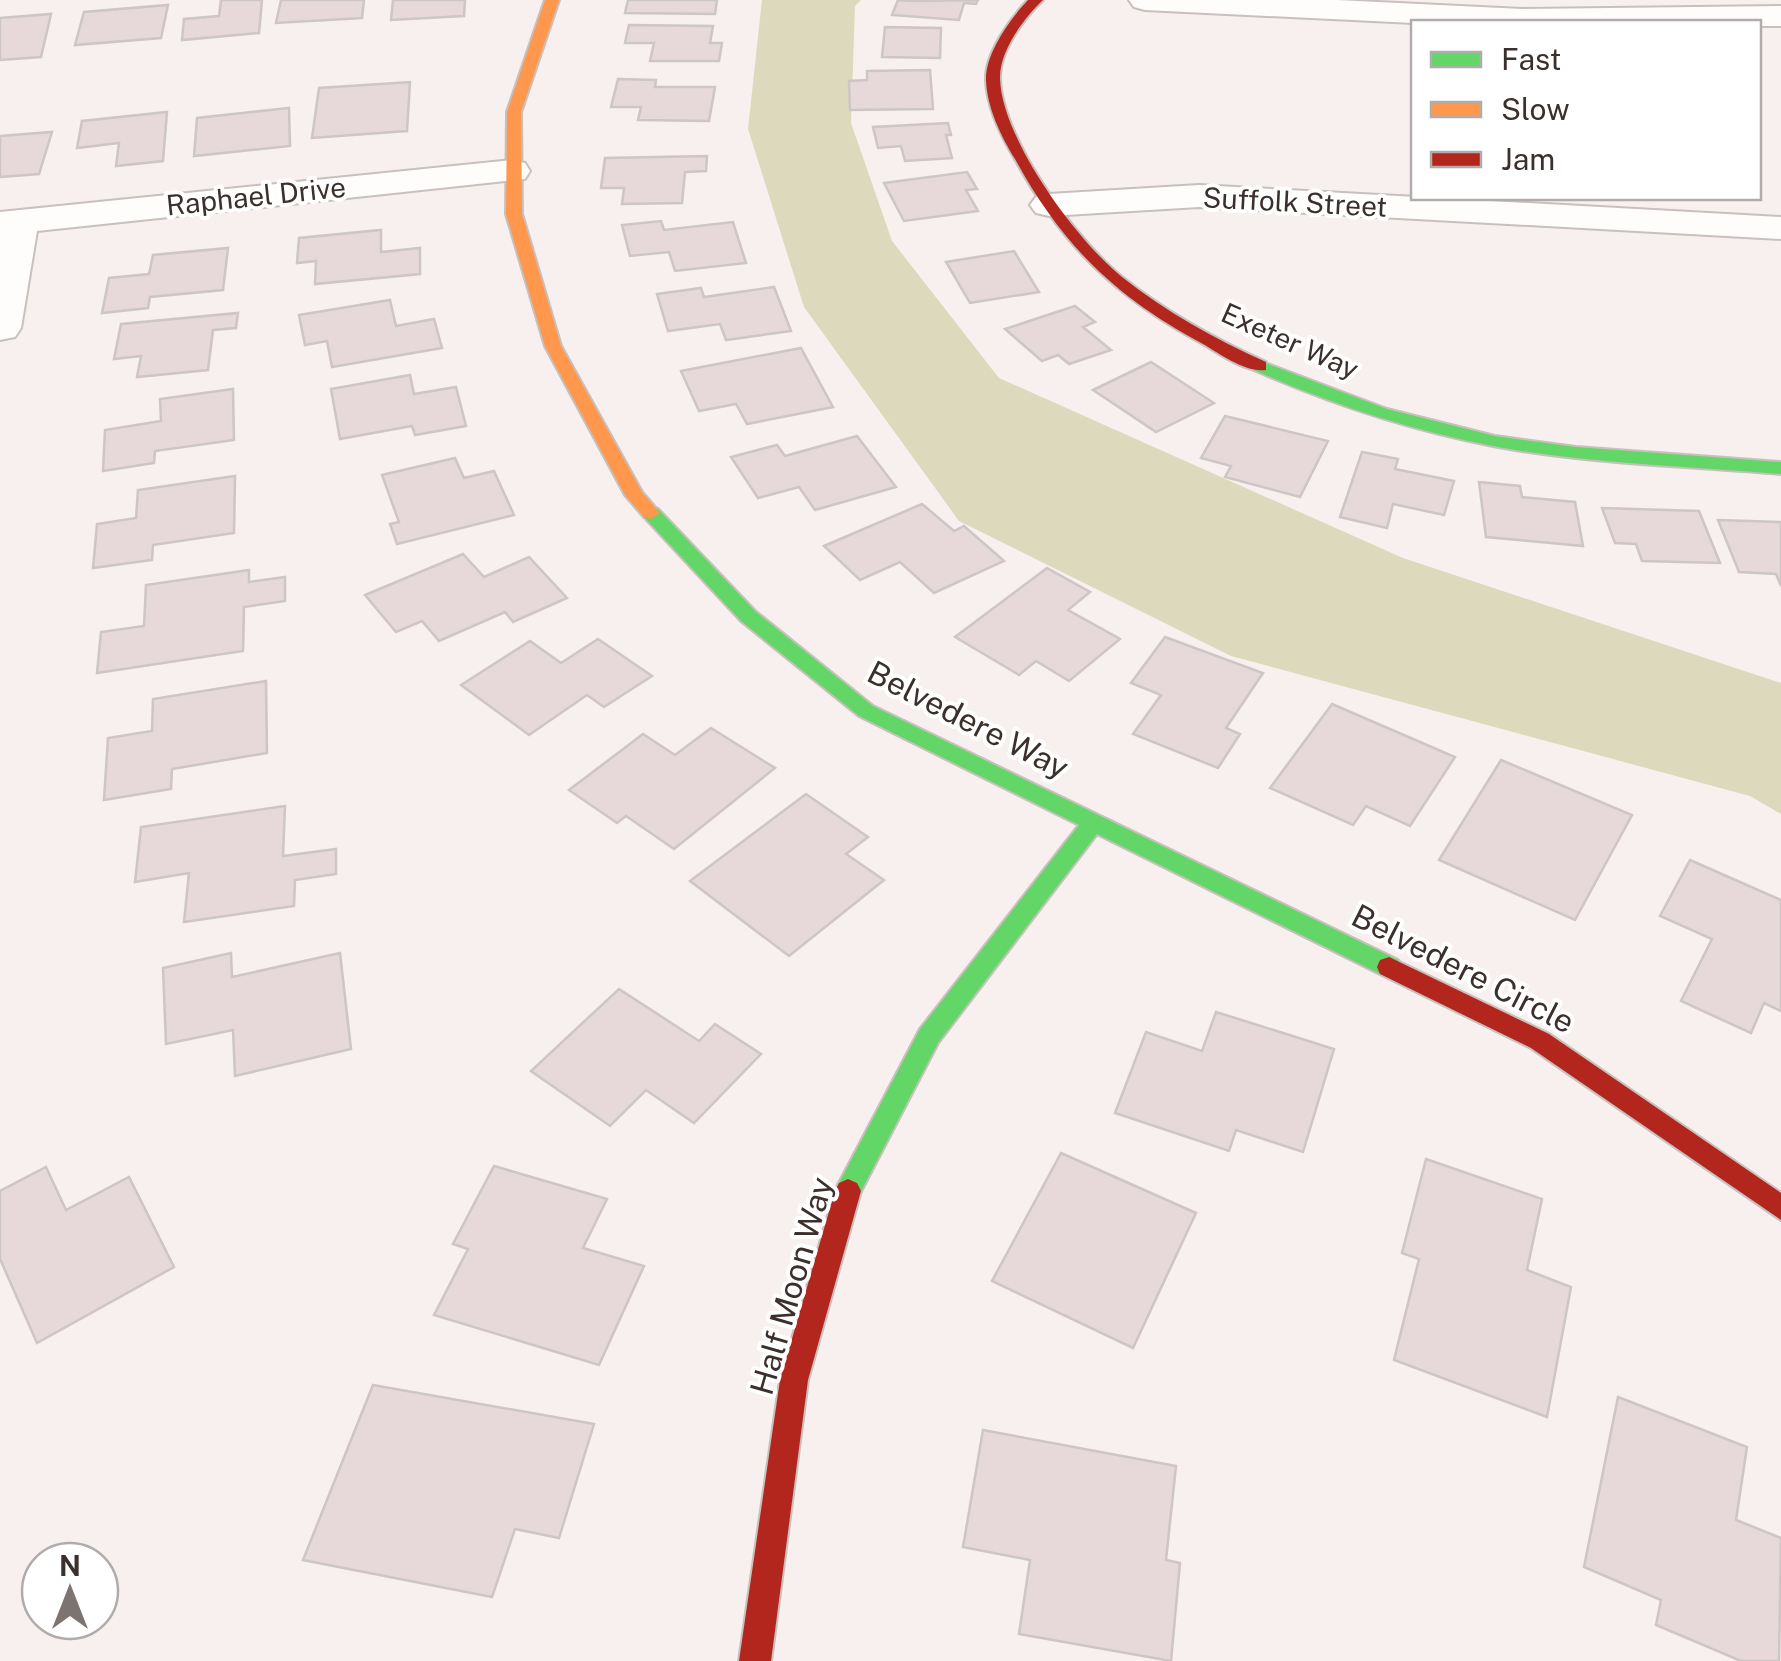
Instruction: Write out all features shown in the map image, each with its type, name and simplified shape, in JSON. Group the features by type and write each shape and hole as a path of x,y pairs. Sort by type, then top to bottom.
{"street":[{"name":"Belvedere Way","path":"552,0 514,112 514,214 552,346 634,496 748,616 866,710 1095,821"},
{"name":"Exeter Way","path":"1036,0 1028,5 994,65 1000,112 1049,205 1099,266 1171,319 1257,365 1397,418 1506,442 1781,468"},
{"path":"1145,0 1522,19 1781,16"},
{"name":"Raphael Drive","path":"10,221 512,171"},
{"name":"Suffolk Street","path":"1049,205 1199,196 1781,228"},
{"path":"0,328 10,221"},
{"name":"Belvedere Circle","path":"1095,821 1540,1041 1781,1208"},
{"name":"Half Moon Way","path":"754,1661 794,1380 848,1191 929,1036 1095,821"}],"shaded area":[{"path":"762,0 861,0 855,6 851,123 892,241 999,378 1403,558 1781,683 1781,814 1750,796 1231,656 959,521 804,307 748,129"}],"building":[{"path":"221,0 262,0 259,33 182,40 184,19 219,16"},
{"path":"281,0 364,0 362,18 276,23"},
{"path":"393,0 465,0 464,16 391,20"},
{"path":"628,0 717,0 715,14 625,13"},
{"path":"898,0 978,0 976,4 964,3 959,20 892,15"},
{"path":"168,5 161,38 75,45 84,12"},
{"path":"51,14 41,57 0,60 0,18"},
{"path":"629,25 713,26 710,43 722,43 719,61 650,61 654,43 625,43"},
{"path":"885,27 941,28 940,58 882,57"},
{"path":"930,70 933,109 850,110 849,81 867,80 867,71"},
{"path":"618,79 656,80 655,87 715,87 709,121 638,120 641,107 611,107"},
{"path":"410,82 407,131 312,138 319,88"},
{"path":"289,108 290,146 194,156 197,118"},
{"path":"167,112 163,161 116,166 119,143 77,148 82,121"},
{"path":"948,123 951,135 946,135 952,158 905,161 901,146 878,148 873,127"},
{"path":"52,132 39,174 0,177 0,136"},
{"path":"707,156 706,171 685,172 682,203 622,204 624,188 601,188 605,158"},
{"path":"967,172 977,189 966,190 978,211 904,221 884,183"},
{"path":"661,221 664,230 733,222 746,263 675,271 669,252 630,256 622,225"},
{"path":"381,230 381,252 420,248 420,274 315,284 316,261 297,263 299,238"},
{"path":"228,248 223,290 150,297 148,308 102,313 109,278 149,274 153,255"},
{"path":"1014,251 1039,292 970,303 946,262"},
{"path":"774,287 791,331 726,340 720,324 668,331 657,294 701,288 704,297"},
{"path":"390,300 396,326 434,319 442,348 332,367 327,341 305,345 299,315"},
{"path":"1075,306 1095,322 1083,327 1111,350 1069,364 1058,355 1042,361 1005,329"},
{"path":"238,313 236,328 213,330 208,370 137,377 141,356 114,359 121,324"},
{"path":"801,348 833,407 747,424 736,404 699,411 681,371"},
{"path":"1151,362 1214,403 1156,432 1093,390"},
{"path":"410,375 414,394 456,387 466,426 415,435 412,426 340,439 331,389"},
{"path":"233,389 234,440 155,451 154,463 103,471 105,430 161,421 160,399"},
{"path":"1225,416 1328,441 1300,497 1225,477 1231,466 1201,458"},
{"path":"857,436 896,487 815,510 799,487 758,498 731,457 777,445 785,456"},
{"path":"1362,452 1398,459 1395,469 1454,481 1444,515 1393,504 1387,528 1340,517"},
{"path":"455,458 464,478 494,471 514,515 397,544 390,524 399,522 382,475"},
{"path":"235,476 234,533 153,545 152,560 93,568 97,524 136,518 138,490"},
{"path":"1479,482 1520,486 1522,497 1575,502 1583,546 1486,537"},
{"path":"922,504 954,531 964,526 1004,561 934,593 900,562 860,580 824,546"},
{"path":"1602,508 1699,511 1720,563 1642,561 1636,544 1615,543"},
{"path":"1718,520 1781,522 1781,586 1776,574 1739,572"},
{"path":"463,554 484,577 529,557 567,598 513,622 505,612 439,641 422,621 396,632 365,595"},
{"path":"1047,568 1090,592 1068,610 1120,639 1069,681 1036,661 1019,675 955,637"},
{"path":"249,570 249,582 285,577 285,601 244,607 243,651 97,673 101,632 144,626 146,585"},
{"path":"1165,637 1263,673 1226,728 1240,734 1218,768 1133,734 1161,695 1131,683"},
{"path":"598,639 652,676 604,707 587,695 529,735 461,685 530,641 561,663"},
{"path":"266,681 267,753 172,769 171,789 104,800 108,738 152,731 153,699"},
{"path":"1332,704 1455,757 1410,826 1366,806 1353,825 1270,788"},
{"path":"711,728 775,768 674,849 626,816 617,823 569,790 643,734 675,755"},
{"path":"1501,760 1632,815 1575,920 1439,860"},
{"path":"806,794 868,837 846,854 884,880 789,956 690,881"},
{"path":"285,806 283,856 336,849 336,874 295,880 294,906 184,922 189,873 135,882 141,827"},
{"path":"1690,860 1781,900 1781,1011 1764,1003 1751,1033 1681,1001 1712,939 1660,916"},
{"path":"231,953 232,977 340,953 351,1049 235,1076 233,1030 166,1044 163,968"},
{"path":"619,989 699,1041 715,1024 761,1054 694,1123 646,1090 610,1126 531,1071"},
{"path":"1216,1012 1334,1049 1303,1152 1236,1130 1229,1151 1115,1113 1146,1032 1202,1051"},
{"path":"1061,1153 1196,1213 1133,1348 992,1281"},
{"path":"1426,1159 1542,1199 1527,1270 1571,1287 1547,1417 1394,1360 1419,1259 1402,1253"},
{"path":"494,1166 607,1199 583,1248 644,1266 599,1365 434,1315 468,1249 453,1244"},
{"path":"46,1167 66,1210 129,1177 174,1267 37,1343 0,1259 0,1191"},
{"path":"373,1385 594,1424 559,1538 515,1529 492,1597 303,1560"},
{"path":"1618,1397 1747,1447 1736,1520 1781,1538 1779,1661 1741,1661 1656,1625 1661,1600 1584,1567"},
{"path":"983,1430 1176,1466 1166,1560 1180,1563 1171,1661 1019,1634 1030,1560 963,1547"}],"traffic: fast":[{"path":"1260,366 1380,412 1495,441 1576,453 1781,468"},
{"path":"651,513 748,616 866,711 1389,967"},
{"path":"848,1191 929,1036 1095,821"}],"traffic: slow":[{"path":"552,0 514,112 514,214 553,346 634,495 651,513"}],"traffic: jam":[{"path":"1036,0 1002,47 993,79 1004,122 1032,177 1083,250 1115,280 1175,321 1260,366"},
{"path":"1389,967 1540,1041 1781,1208"},
{"path":"755,1661 794,1380 848,1191"}]}
